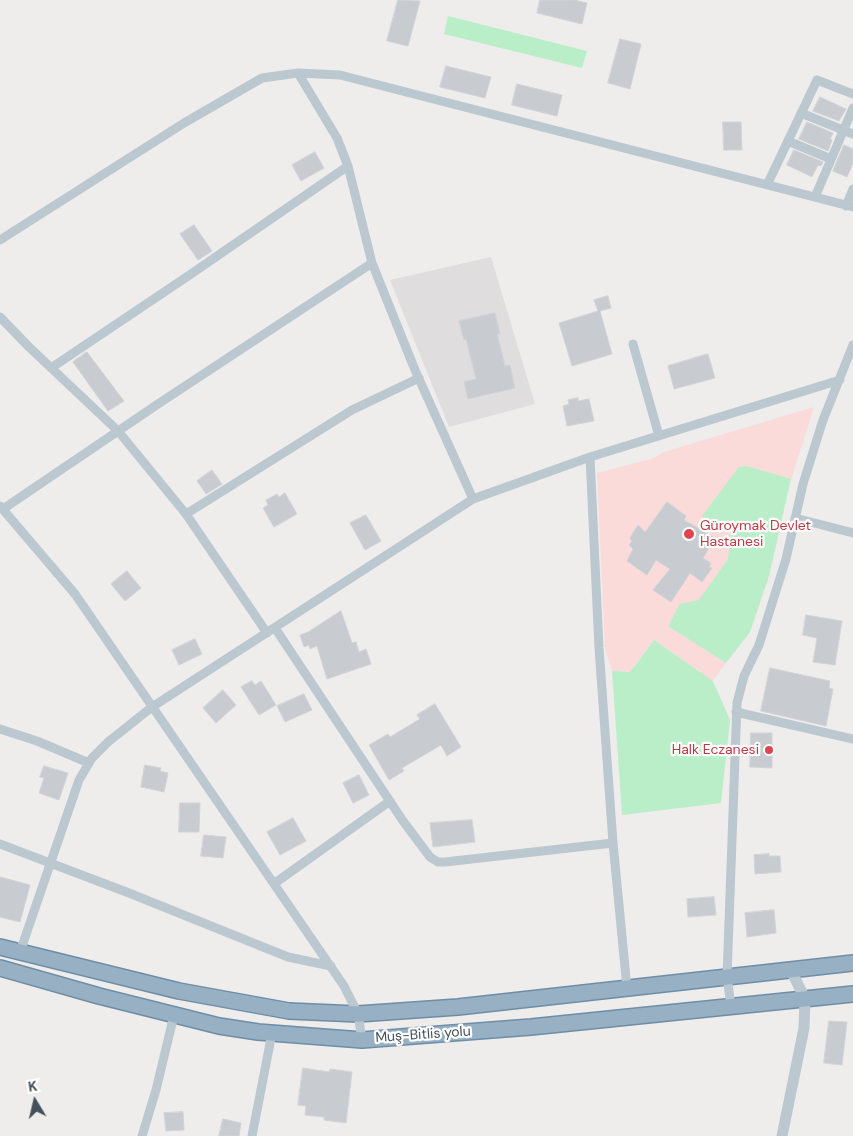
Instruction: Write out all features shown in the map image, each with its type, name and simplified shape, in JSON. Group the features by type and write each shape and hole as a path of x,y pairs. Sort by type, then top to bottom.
{"highway":[{"name":"Muş-Bitlis yolu","path":"0,946 188,993 289,1011 358,1014 458,1007 853,963"},
{"name":"Muş-Bitlis yolu","path":"0,968 99,996 219,1026 272,1033 362,1040 530,1027 853,994"}],"street":[{"path":"298,73 337,138 348,166 372,263 419,378 473,499"},
{"path":"0,240 184,123 262,78 298,73 340,75 849,206 853,189"},
{"path":"767,185 817,80 853,94"},
{"path":"815,198 853,108"},
{"path":"801,113 853,134"},
{"path":"788,141 831,160"},
{"path":"51,368 348,166"},
{"path":"362,1040 358,1014 344,986 275,883 75,594 2,508 372,263"},
{"path":"0,317 118,431 186,514 430,857 438,862 613,843"},
{"path":"633,344 659,436"},
{"path":"731,1006 727,977 736,703 744,676 759,645 786,559 803,484 823,420 853,345"},
{"path":"186,514 352,410 419,378"},
{"path":"20,952 79,780 89,763 108,742 152,707 473,499 590,457 840,380"},
{"path":"590,457 599,648 613,843 627,988"},
{"path":"795,518 853,533"},
{"path":"736,712 853,739"},
{"path":"0,729 37,741 89,763"},
{"path":"275,883 390,801"},
{"path":"0,844 129,893 288,957 331,966"},
{"path":"782,1136 804,1028 805,999 791,970"},
{"path":"142,1136 156,1090 174,1015"},
{"path":"252,1136 272,1033"}],"shaded area":[{"path":"491,257 535,404 449,427 390,280"},
{"name":"Güroymak Devlet Hastanesi","path":"814,407 787,493 769,576 750,632 739,644 713,681 654,640 630,672 612,671 605,649 597,473 654,458 664,452"}],"green space":[{"path":"448,16 587,51 582,68 444,34"},
{"path":"747,466 791,479 769,576 750,632 726,663 668,626 680,604 699,600 728,559 731,534 734,530 722,525 720,528 702,516 739,467"},
{"path":"654,640 713,681 730,720 721,803 622,815 612,671 630,672"}],"building":[{"path":"398,0 420,1 408,46 387,41"},
{"path":"540,0 574,0 587,3 582,24 537,13"},
{"path":"620,39 641,44 630,89 608,83"},
{"path":"446,66 491,77 485,98 440,87"},
{"path":"517,84 562,95 557,116 512,105"},
{"path":"820,97 846,109 839,121 813,111"},
{"path":"723,122 741,122 742,150 724,150"},
{"path":"807,122 833,133 828,151 799,139"},
{"path":"844,145 853,149 853,163 847,177 833,171"},
{"path":"794,150 823,162 821,166 818,165 812,177 787,165"},
{"path":"315,152 324,168 301,181 292,165"},
{"path":"194,225 212,251 198,260 180,234"},
{"path":"608,296 611,308 600,311 612,354 572,366 559,323 598,311 594,300"},
{"path":"495,313 500,334 497,334 505,366 510,365 515,388 468,399 464,382 476,379 466,339 464,340 459,321"},
{"path":"87,352 124,401 108,411 73,362"},
{"path":"708,354 715,378 674,389 668,366"},
{"path":"578,398 578,401 589,399 594,421 567,426 563,406 569,404 568,400"},
{"path":"212,470 222,484 206,494 197,481"},
{"path":"285,493 297,514 274,527 263,508 268,505 266,500 277,494 279,497"},
{"path":"667,502 686,516 684,520 715,538 703,558 711,563 709,567 712,568 702,582 690,573 671,602 653,590 670,569 656,560 647,575 627,561 633,549 629,545 632,541 630,538 638,525 645,532"},
{"path":"366,515 381,541 365,550 350,523"},
{"path":"127,571 141,588 125,601 111,584"},
{"path":"341,611 352,643 356,642 359,652 366,649 371,664 327,679 317,646 310,649 309,645 304,647 300,635"},
{"path":"806,615 842,621 835,665 813,662 817,638 803,635"},
{"path":"195,639 202,654 179,665 172,650"},
{"path":"770,668 830,681 829,688 833,689 826,726 761,711"},
{"path":"252,681 255,685 261,681 276,705 259,715 241,687"},
{"path":"223,690 236,705 216,723 203,708"},
{"path":"304,694 312,710 285,722 277,706"},
{"path":"435,704 461,747 447,756 441,745 402,768 404,771 389,780 369,745 388,734 390,737 420,719 417,715"},
{"path":"751,733 772,733 772,768 750,767"},
{"path":"145,765 161,768 160,771 168,773 164,792 141,787"},
{"path":"44,766 68,773 59,800 39,793 44,778 40,777"},
{"path":"359,775 369,795 353,803 343,783"},
{"path":"180,803 200,803 199,832 179,832"},
{"path":"293,818 306,841 280,855 267,832"},
{"path":"472,820 475,842 433,847 430,823"},
{"path":"204,835 226,837 223,858 201,856"},
{"path":"769,854 769,856 780,856 781,872 755,874 754,855"},
{"path":"0,877 30,885 20,922 0,917"},
{"path":"714,897 716,915 688,917 687,899"},
{"path":"774,910 776,933 747,937 745,913"},
{"path":"829,1021 847,1022 842,1065 824,1063"},
{"path":"303,1068 329,1072 330,1069 352,1072 346,1123 324,1120 324,1117 305,1115 306,1106 298,1105"},
{"path":"183,1112 184,1130 166,1131 164,1113"},
{"path":"223,1119 241,1123 239,1136 219,1136"}],"place":[{"name":"Güroymak Devlet Hastanesi","path":"689,534"},
{"name":"Halk Eczanesi","path":"769,750"}]}
